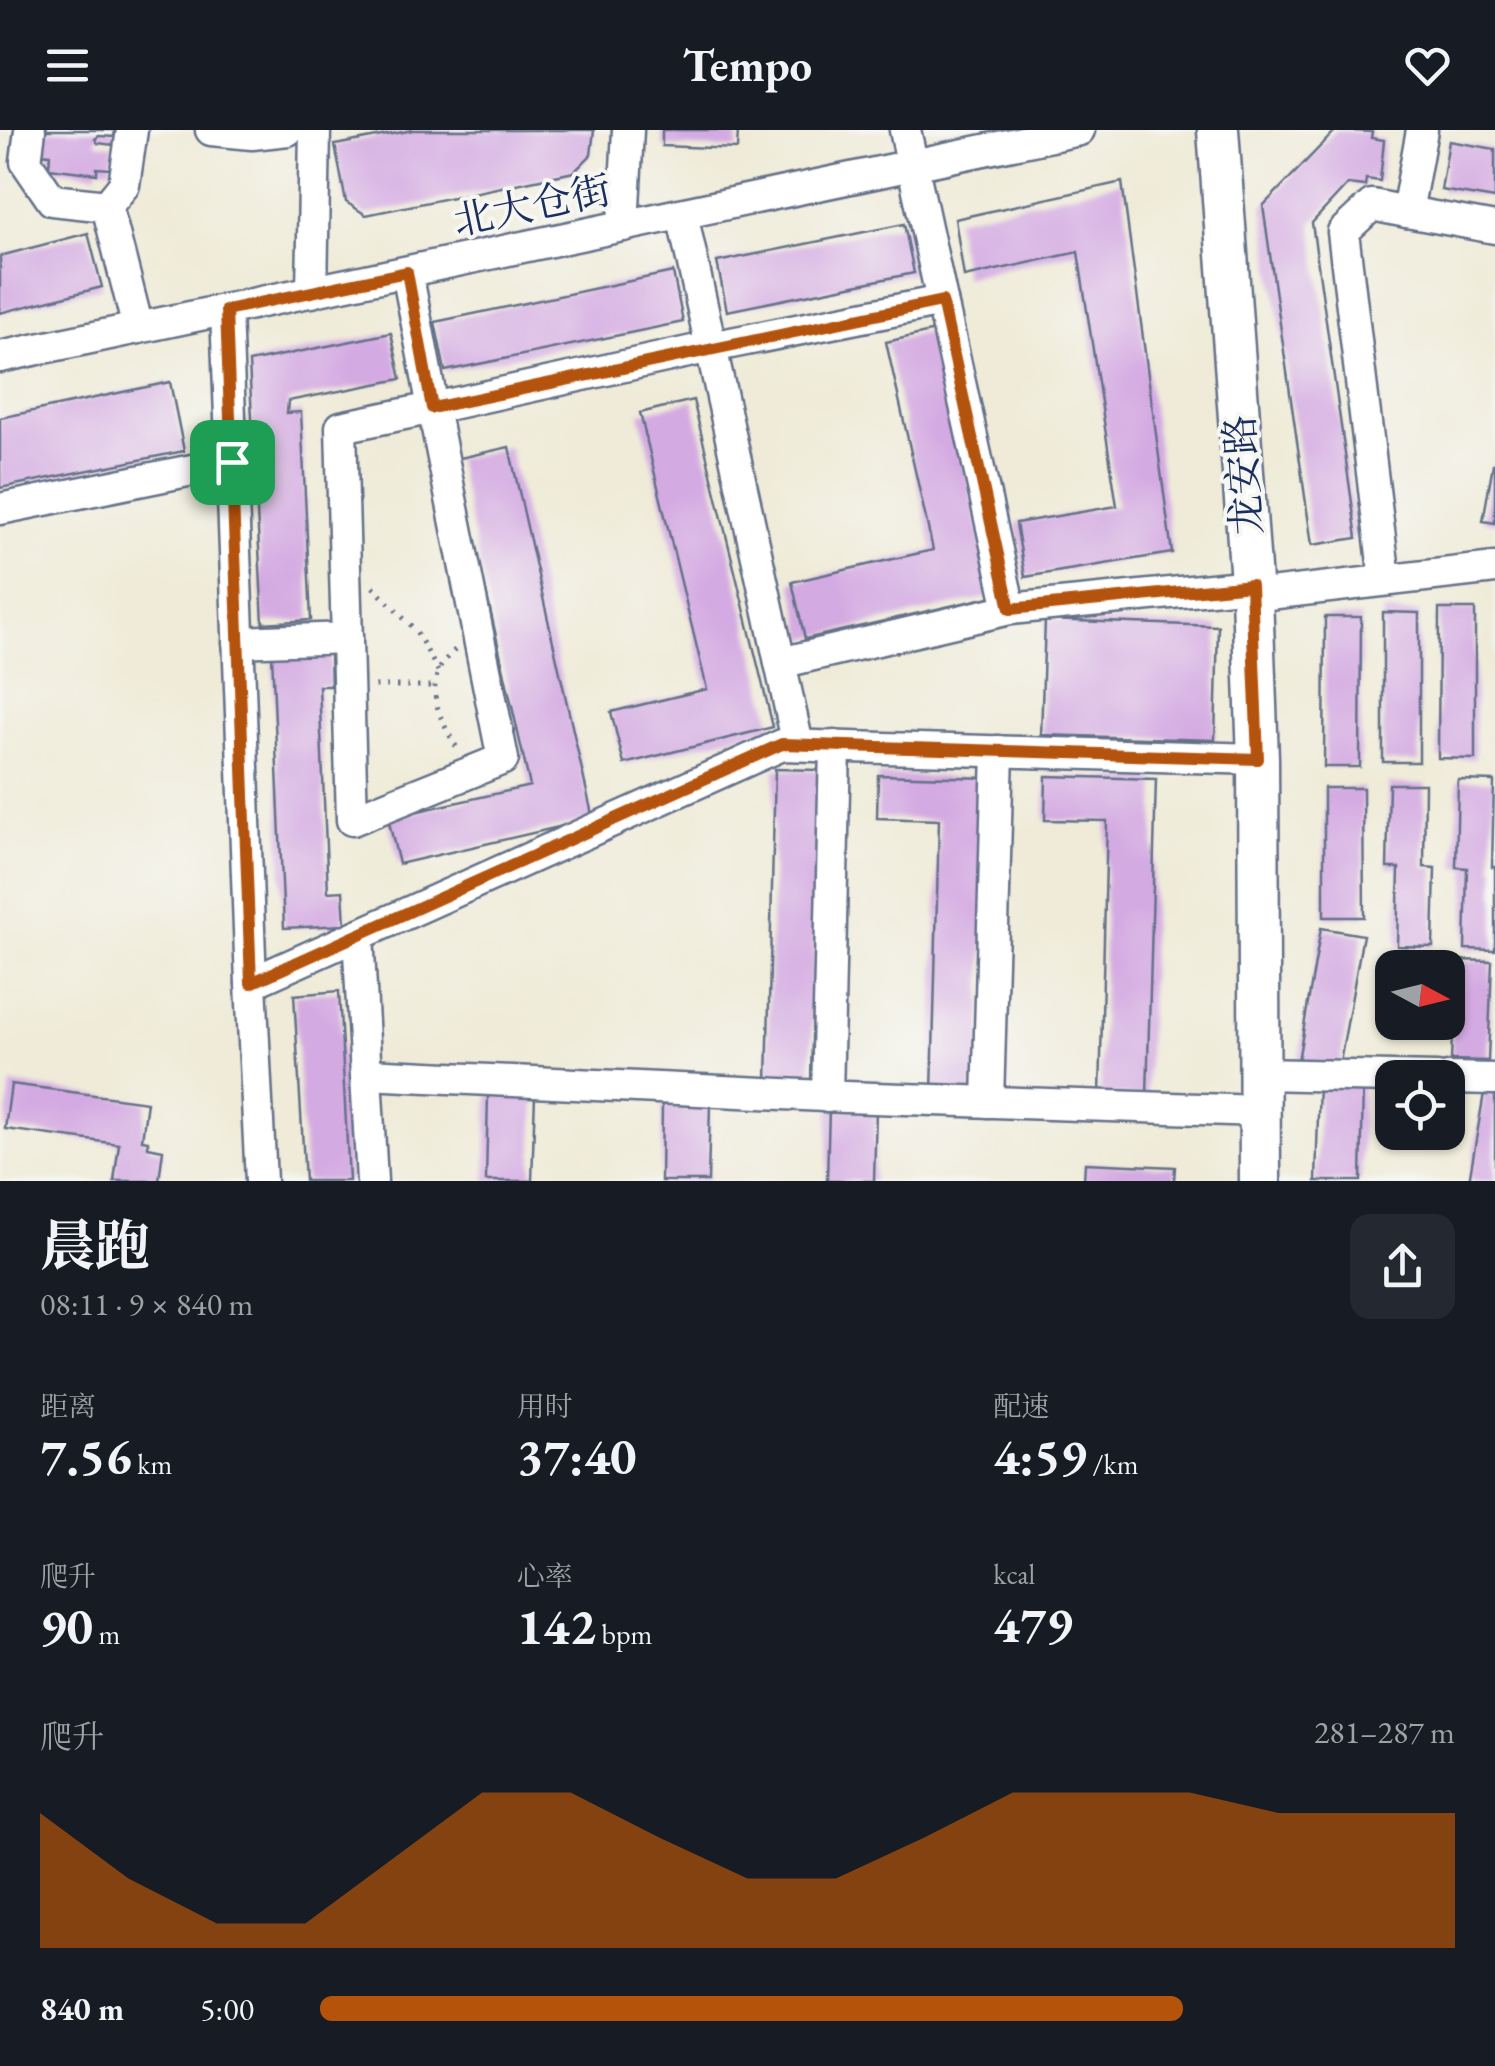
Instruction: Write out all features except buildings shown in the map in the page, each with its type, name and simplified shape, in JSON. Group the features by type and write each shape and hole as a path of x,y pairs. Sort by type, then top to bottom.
{"street":[{"path":"30,130 26,162 52,200 107,206"},
{"path":"107,206 124,185 132,130"},
{"path":"212,130 252,134 288,130"},
{"path":"312,292 316,130"},
{"path":"623,226 628,130"},
{"path":"905,130 1010,609"},
{"name":"北大仓街","path":"0,357 1080,130"},
{"name":"龙安路","path":"1218,130 1251,590 1258,759 1260,1181"},
{"path":"1407,212 1422,130"},
{"path":"1385,580 1342,232 1372,205 1495,228"},
{"path":"107,206 138,328"},
{"path":"682,214 798,745"},
{"path":"407,272 432,408 503,759 352,820 341,427 432,408 711,347 942,301"},
{"path":"226,310 262,1181"},
{"path":"0,509 232,462"},
{"path":"780,663 1010,609 1495,568"},
{"path":"238,642 347,638"},
{"path":"251,983 782,744 1258,759"},
{"path":"827,1096 836,746"},
{"path":"988,1102 998,751"},
{"path":"358,935 372,1181"},
{"path":"366,1074 988,1102 1260,1092 1375,1083"},
{"path":"1465,1078 1495,1079"}],"path":[{"path":"345,579 366,579 416,631 438,671"},
{"path":"472,772 451,738 432,686 450,654 478,634"},
{"path":"348,686 432,686"}],"route":[{"path":"407,272 432,408 942,301 1010,609 1251,585 1258,759 782,744 251,983 232,462 226,310 407,272"}]}
